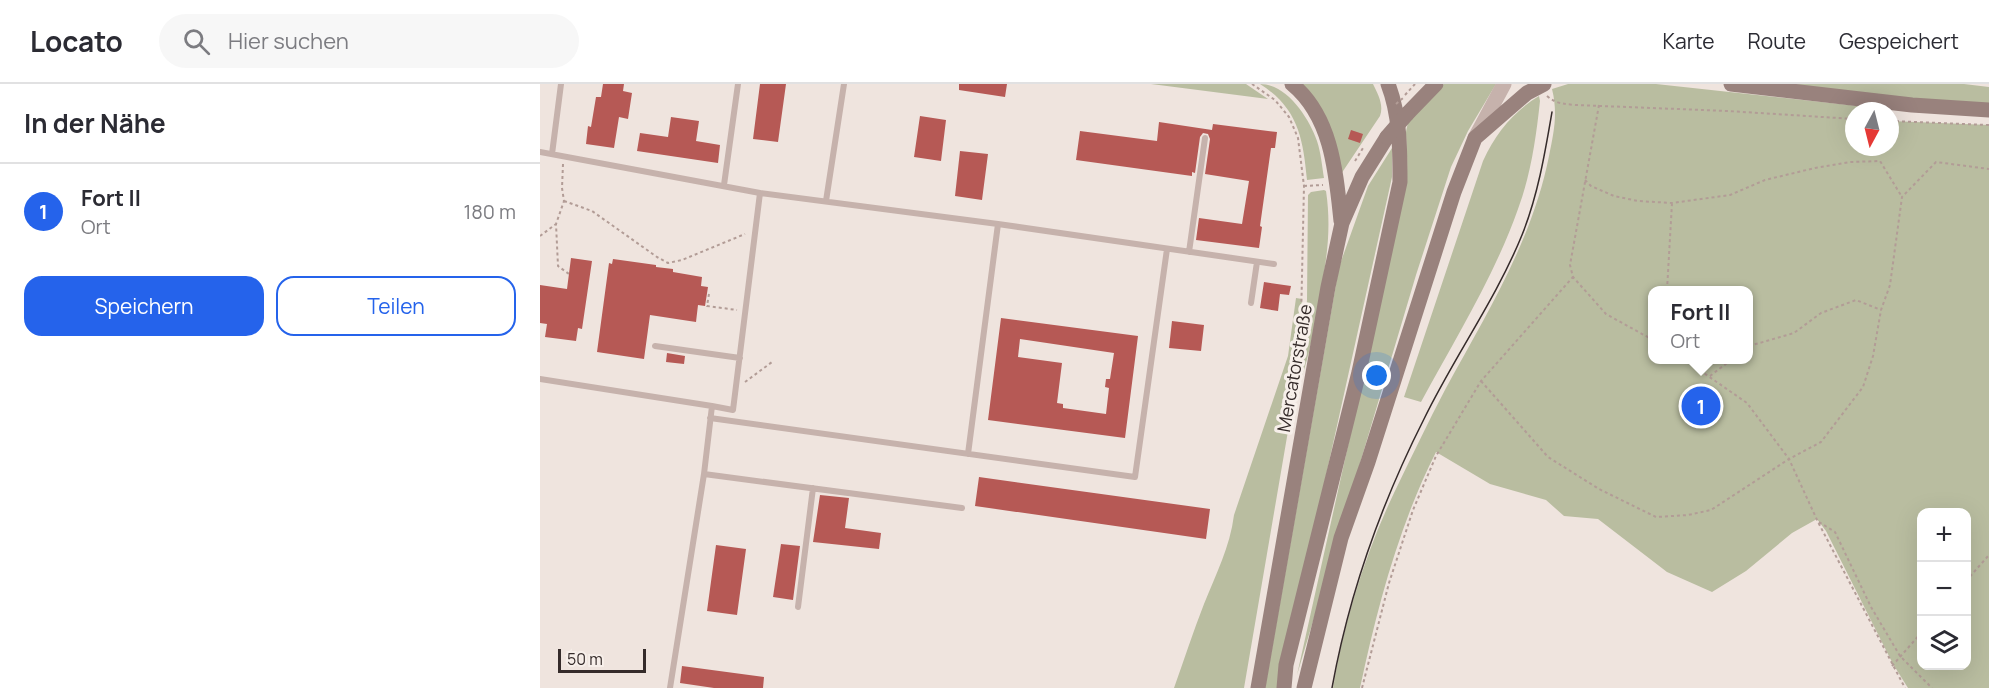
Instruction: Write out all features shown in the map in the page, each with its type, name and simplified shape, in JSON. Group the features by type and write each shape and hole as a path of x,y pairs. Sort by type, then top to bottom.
{"main road":[{"path":"1292,84 1306,97 1325,131 1336,183 1341,223"},
{"path":"1284,688 1286,665 1359,372 1400,182 1396,114 1388,84"},
{"name":"Mercatorstraße","path":"1258,688 1341,223 1362,177 1387,137 1436,84"},
{"path":"1731,84 1912,105 1989,110"},
{"path":"1304,688 1341,538 1368,462 1454,192 1475,138 1527,93 1544,89"}],"street":[{"path":"1475,138 1504,84"}],"lane":[{"path":"552,154 561,84"},
{"path":"724,185 738,84"},
{"path":"826,201 844,84"},
{"path":"1189,252 1205,138"},
{"path":"540,152 760,193 1274,264"},
{"path":"540,379 733,410 760,193"},
{"path":"968,454 998,225"},
{"path":"710,418 1135,477 1167,249"},
{"path":"1251,303 1257,262"},
{"path":"655,346 740,358"},
{"path":"670,688 704,474 712,406"},
{"path":"704,474 962,508"},
{"path":"798,607 813,488"}],"path":[{"path":"1252,84 1269,94 1289,117 1298,138 1304,186 1303,298 1299,374"},
{"path":"1403,98 1415,84"},
{"path":"1544,89 1552,100 1561,103 1845,119"},
{"path":"1599,105 1570,265 1573,277 1606,314 1648,337"},
{"path":"1899,121 1989,125"},
{"path":"1353,164 1364,147"},
{"path":"563,156 564,201 556,224 558,266 569,274"},
{"path":"1585,180 1592,186 1614,196 1638,201 1672,203 1730,195 1765,180 1815,168 1851,162 1880,161 1902,197"},
{"path":"1481,381 1548,458 1599,489 1656,517 1688,515 1711,510 1789,459 1821,442 1863,387 1873,356 1881,310 1890,285 1902,197 1936,162 1989,169"},
{"path":"1304,186 1336,183"},
{"path":"564,201 592,211 657,257 668,262 682,260 756,230"},
{"path":"1667,286 1672,203"},
{"path":"540,236 556,224"},
{"path":"667,268 668,262"},
{"path":"1362,688 1389,583 1413,510 1436,456 1481,381 1573,277"},
{"path":"709,294 707,306 746,311"},
{"path":"1753,345 1794,333 1821,313 1856,300 1881,310"},
{"path":"736,382 745,383 772,362"},
{"path":"1691,364 1747,403 1789,459 1818,522 1891,666 1905,688"},
{"path":"1710,376 1726,364"},
{"path":"1818,522 1835,532 1871,607 1900,656 1932,688"},
{"path":"1971,575 1989,555"},
{"path":"1891,666 1917,637"}],"green space":[{"path":"1151,84 1246,84 1268,99 1159,85"},
{"path":"1260,84 1270,86 1288,96 1303,113 1317,141 1324,178 1307,180 1300,137 1291,114 1273,93"},
{"path":"1299,84 1373,84 1381,104 1380,116 1339,177"},
{"path":"1444,84 1496,84 1468,131 1451,167 1416,275 1297,675 1406,185 1408,120"},
{"path":"1568,84 1656,84 1845,105 1845,156 1899,156 1899,121 1989,125 1989,688 1908,688 1893,664 1826,531 1817,519 1792,533 1746,571 1712,592 1667,572 1598,519 1564,516 1546,500 1490,484 1436,452 1411,508 1390,567 1360,688 1333,688 1343,638 1357,589 1384,516 1439,401 1506,276 1532,218 1549,156 1555,114 1552,89"},
{"path":"1790,84 1964,84 1989,87 1989,105 1920,100"},
{"path":"1539,96 1537,129 1526,183 1498,259 1421,402 1404,397 1483,161 1506,124"},
{"path":"1392,148 1392,177 1279,688 1265,688 1339,267 1368,186"},
{"path":"1324,190 1328,206 1326,260 1312,341 1301,379 1307,300 1308,195 1311,192"},
{"path":"1296,298 1302,299 1297,369 1244,688 1174,688 1226,549 1234,515 1288,356"}],"building":[{"path":"603,84 624,84 623,91 632,93 628,119 619,117 614,148 586,144 596,97 601,97"},
{"path":"760,84 786,84 778,142 753,139"},
{"path":"959,84 1007,84 1005,97 959,90"},
{"path":"920,116 946,120 941,161 914,157"},
{"path":"671,117 699,121 696,141 720,145 718,163 637,151 640,133 668,137"},
{"path":"1159,122 1212,130 1213,124 1277,132 1275,148 1271,148 1259,248 1196,240 1199,218 1242,224 1249,181 1205,174 1210,139 1208,134 1203,133 1200,137 1195,173 1192,172 1192,176 1076,160 1080,131 1157,141"},
{"path":"1351,130 1363,134 1360,143 1348,139"},
{"path":"960,151 988,154 982,200 955,196"},
{"path":"571,258 592,261 582,329 578,328 576,341 545,337 547,324 540,323 540,285 567,289"},
{"path":"613,259 656,265 656,267 673,269 673,272 702,277 701,286 708,287 705,306 698,305 696,322 650,315 644,359 597,352 609,263 612,264"},
{"path":"1264,282 1291,286 1289,295 1280,294 1278,311 1260,308"},
{"path":"1001,318 1138,336 1125,438 988,420","holes":["1020,339 1114,353 1110,379 1106,379 1105,387 1109,388 1106,414 1063,408 1063,404 1057,403 1062,363 1018,357"]},
{"path":"1172,321 1204,325 1201,351 1169,348"},
{"path":"667,353 685,356 684,364 666,362"},
{"path":"979,477 1210,509 1206,539 975,506"},
{"path":"820,495 849,498 845,528 881,533 879,549 813,542"},
{"path":"781,544 800,546 793,600 773,597"},
{"path":"716,545 746,549 737,615 707,611"},
{"path":"682,666 764,677 763,688 714,688 680,683"}],"tram line":[{"path":"1332,688 1357,584 1380,517 1408,451 1436,396 1512,259 1528,220 1537,189 1552,112"}],"place":[{"name":"Fort II","path":"1701,406"}]}
